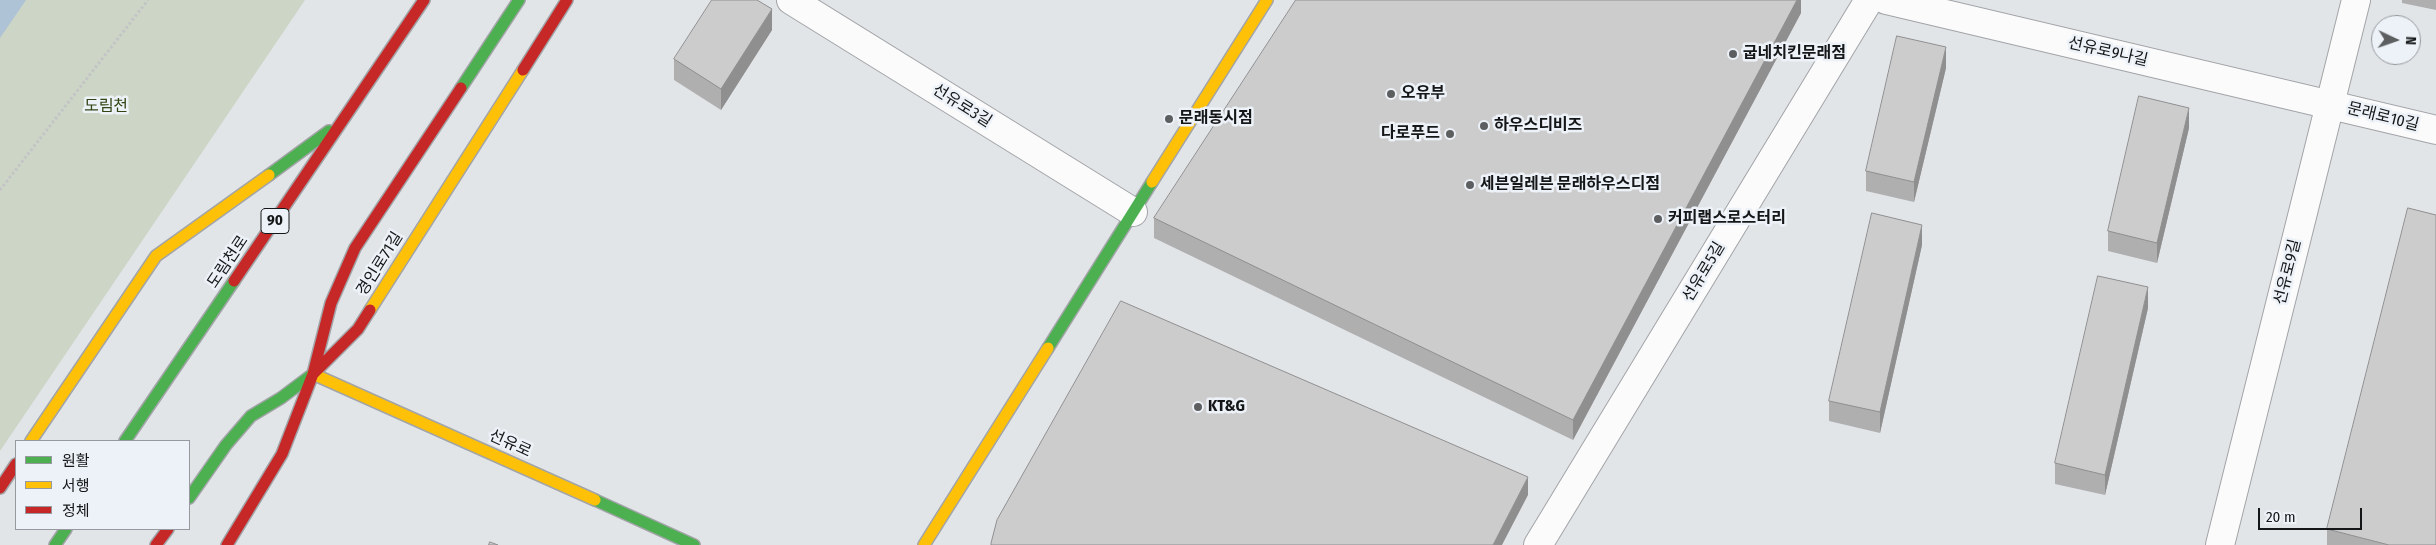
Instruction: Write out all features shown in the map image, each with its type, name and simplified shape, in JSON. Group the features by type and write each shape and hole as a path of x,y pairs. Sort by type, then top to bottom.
{"main road":[{"name":"도림천로","path":"126,440 345,120 424,0"},
{"path":"190,497 226,445 251,416 281,398 313,374 331,303 355,248 519,0"},
{"name":"경인로71길","path":"227,545 282,454 313,374 358,329 567,0"},
{"path":"924,545 1267,0"},
{"path":"32,440 156,256 345,120"},
{"name":"선유로","path":"313,374 694,545"},
{"path":"0,488 15,466"},
{"path":"55,545 65,530"},
{"path":"156,545 167,530"}],"street":[{"name":"선유로3길","path":"791,0 1133,212"},
{"name":"선유로5길","path":"1538,545 1869,0"},
{"name":"선유로9나길","path":"1886,0 2330,104"},
{"name":"선유로9길","path":"2220,545 2356,0"},
{"name":"문래로10길","path":"2330,104 2436,130"}],"path":[{"path":"0,190 148,0"}],"green space":[{"name":"도림천","path":"0,0 305,0 0,451"}],"water":[{"path":"0,0 26,0 0,38"}],"building":[{"path":"712,0 757,0 772,9 721,89 674,59"},
{"name":"하우스디비즈","path":"1296,0 1797,0 1573,420 1154,218"},
{"path":"1897,36 1946,47 1914,182 1866,171"},
{"path":"2139,96 2189,108 2157,243 2108,231"},
{"path":"2408,208 2436,215 2436,545 2389,545 2327,529"},
{"path":"1872,213 1922,225 1880,412 1829,401"},
{"path":"2098,276 2148,287 2105,475 2055,463"},
{"name":"KT&G","path":"1121,301 1528,477 1493,545 991,545 997,520"}],"traffic: fast":[{"path":"461,88 519,0"},
{"path":"269,175 329,131"},
{"path":"1048,348 1152,182"},
{"path":"126,440 234,281"},
{"path":"190,497 226,445 251,416 281,398 313,374"},
{"path":"595,500 694,545"},
{"path":"55,545 65,530"}],"traffic: slow":[{"path":"1152,182 1267,0"},
{"path":"370,310 523,70"},
{"path":"32,440 156,256 269,175"},
{"path":"924,545 1048,348"},
{"path":"313,374 595,500"}],"traffic: jam":[{"path":"234,281 424,0"},
{"path":"523,70 567,0"},
{"path":"313,374 331,303 355,248 461,88"},
{"path":"227,545 282,454 313,374 358,329 370,310"},
{"path":"0,488 15,466"},
{"path":"156,545 167,530"}],"place":[{"name":"굽네치킨문래점","path":"1733,54"},
{"name":"오유부","path":"1391,94"},
{"name":"문래동시점","path":"1169,119"},
{"name":"하우스디비즈","path":"1484,126"},
{"name":"다로푸드","path":"1450,134"},
{"name":"세븐일레븐 문래하우스디점","path":"1470,185"},
{"name":"커피랩스로스터리","path":"1658,219"},
{"name":"KT&G","path":"1198,407"}]}
